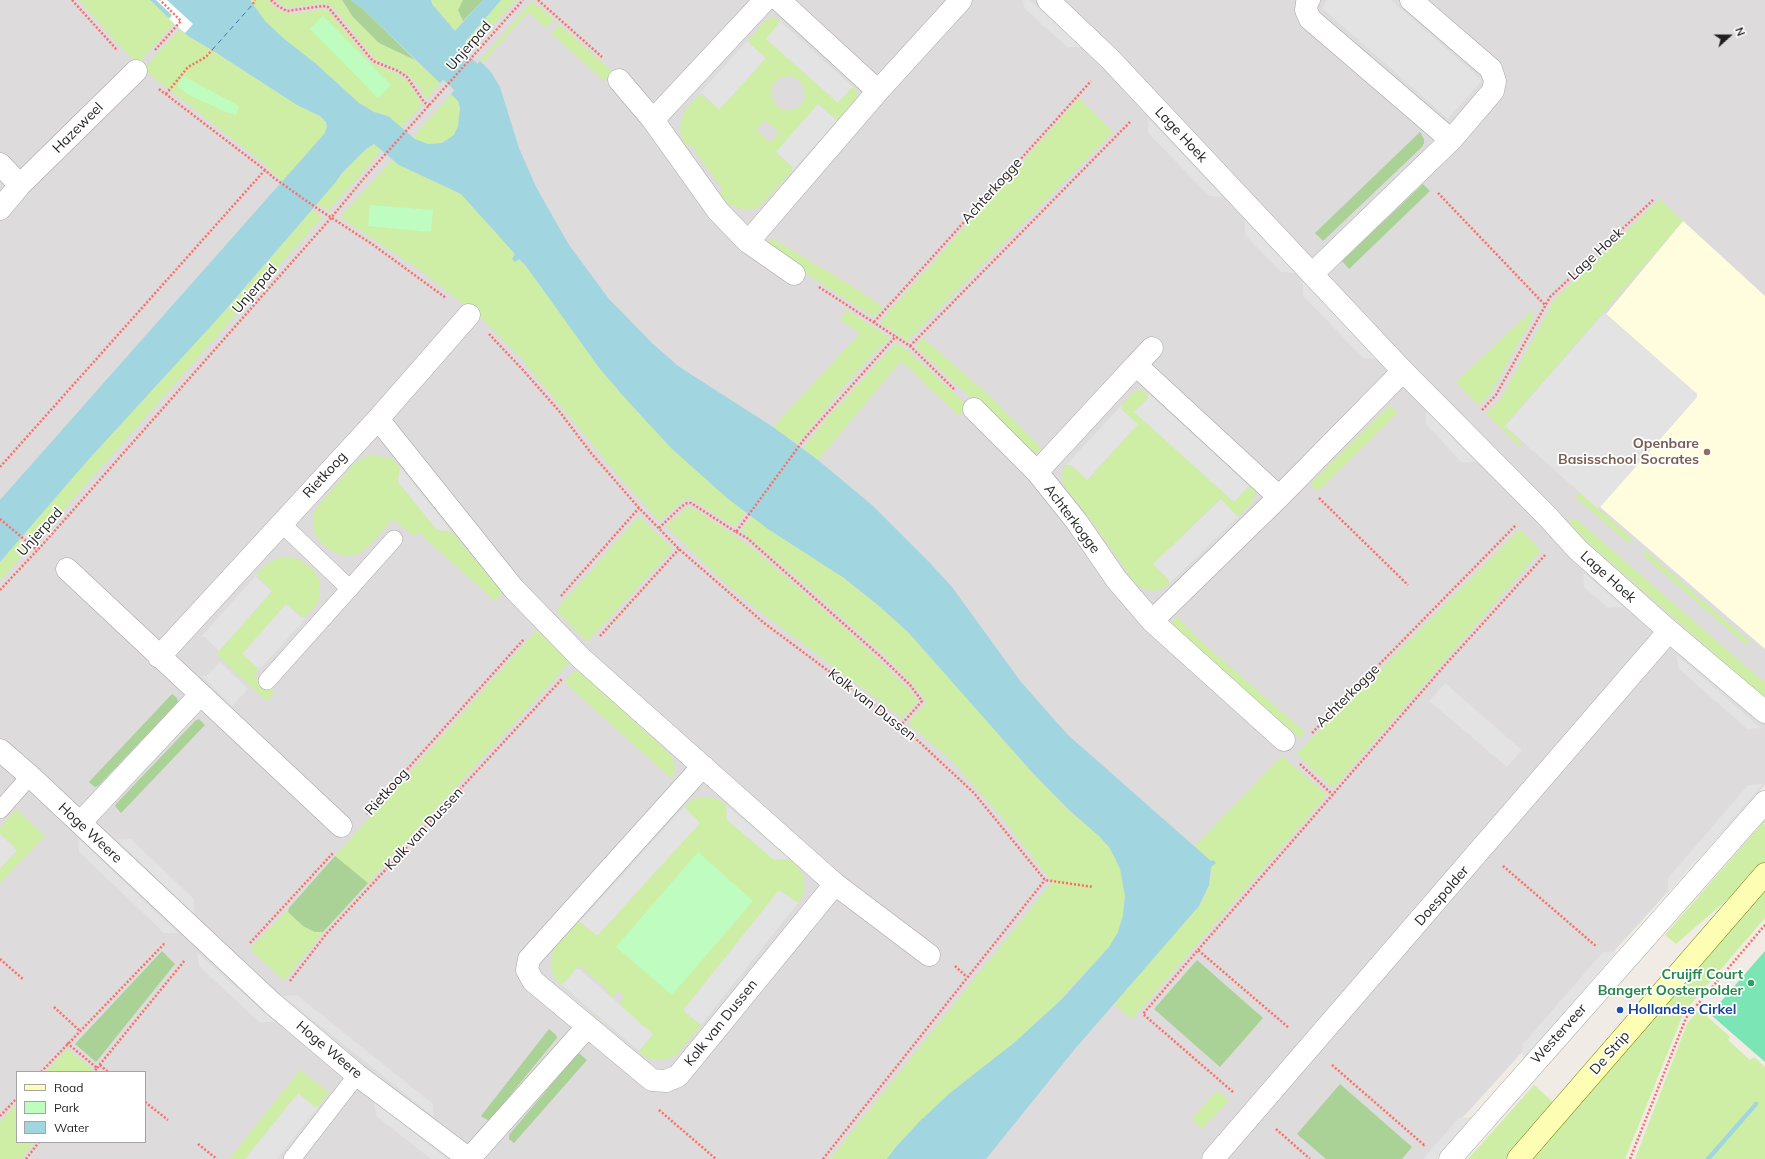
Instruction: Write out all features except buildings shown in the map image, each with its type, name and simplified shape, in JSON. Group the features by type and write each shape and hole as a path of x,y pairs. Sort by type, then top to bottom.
{"street":[{"path":"653,120 765,0"},
{"path":"779,0 878,91"},
{"path":"748,242 878,91 961,0"},
{"name":"Lage Hoek","path":"1048,0 1110,59 1403,371 1535,504 1578,550 1669,632 1765,712"},
{"path":"1310,0 1307,3 1306,10 1310,19 1450,140"},
{"path":"1312,274 1450,140 1493,91 1495,81 1491,69 1411,0"},
{"name":"Hazeweel","path":"0,209 20,185 136,71"},
{"path":"619,80 653,120 692,177 718,211 748,242 794,274"},
{"path":"0,164 20,185"},
{"name":"Rietkoog","path":"159,657 280,523 378,419 469,315"},
{"name":"Achterkogge","path":"1037,472 1152,348"},
{"path":"1136,365 1279,497"},
{"path":"1152,621 1279,497 1403,371"},
{"name":"Achterkogge","path":"974,409 1037,472 1077,522 1116,579 1152,621 1290,745"},
{"path":"378,419 514,589 581,658 834,884 929,956"},
{"path":"68,569 159,657 341,826"},
{"name":"Doespolder","path":"1213,1159 1483,849 1669,632"},
{"path":"80,823 200,695"},
{"name":"Hoge Weere","path":"0,750 30,776 272,1003 357,1075 469,1159"},
{"path":"658,1080 652,1080 533,981 526,970 529,959 703,766"},
{"name":"Westerveer","path":"1450,1159 1765,802"},
{"name":"De Strip","path":"1518,1159 1765,874"},
{"name":"Kolk van Dussen","path":"658,1080 666,1081 678,1076 834,884"},
{"path":"469,1159 587,1026"}],"lane":[{"path":"280,523 350,589"},
{"path":"267,681 394,539"},
{"path":"0,810 30,776"},
{"path":"292,1159 357,1075"}],"path":[{"path":"72,0 136,71 274,178 331,218 372,244 469,315 506,351 560,411 591,453 639,508 659,528 687,503 691,503 747,538 910,685 922,701 902,725"},
{"path":"136,71 181,21 160,0"},
{"path":"253,4 255,0"},
{"path":"271,0 287,11 323,6 328,7 373,61 398,71 407,77 424,102 429,106"},
{"name":"Unjerpad","path":"0,590 331,218 365,176 413,125 523,0"},
{"path":"538,0 616,70 619,80"},
{"path":"166,94 188,68 212,50"},
{"name":"Achterkogge","path":"874,322 1110,59"},
{"path":"910,346 1150,102"},
{"path":"0,467 265,170"},
{"path":"1418,172 1546,306"},
{"name":"Lage Hoek","path":"1462,430 1496,395 1550,297 1654,199"},
{"path":"794,274 803,276 910,346 974,409"},
{"path":"736,532 805,438 896,336"},
{"path":"1298,478 1408,585"},
{"name":"Achterkogge","path":"1290,745 1535,504"},
{"name":"Rietkoog","path":"365,816 639,508"},
{"path":"0,519 37,550"},
{"name":"Kolk van Dussen","path":"659,528 679,549 764,623 902,725 974,793 1045,880"},
{"path":"1198,950 1450,660 1564,534"},
{"name":"Kolk van Dussen","path":"272,1003 327,933 581,658 679,549"},
{"path":"1290,745 1290,755 1333,795"},
{"path":"1483,849 1597,947 1602,942"},
{"path":"230,965 334,852"},
{"path":"823,1159 1045,880 1093,887"},
{"path":"1630,1159 1686,1018 1765,925"},
{"path":"179,950 196,933"},
{"path":"42,1071 67,1043 164,944 179,950 187,958 95,1071"},
{"path":"0,959 24,980"},
{"path":"54,1007 80,1030"},
{"path":"67,1043 97,1068"},
{"path":"100,1065 107,1071"},
{"path":"658,1080 659,1111 716,1159"},
{"path":"0,1116 16,1099"},
{"path":"146,1103 168,1120"},
{"path":"26,1159 38,1143"},
{"path":"198,1144 217,1159"}],"shaded area":[{"path":"0,0 1765,0 1765,785 1425,1159 0,1159"},
{"path":"1023,0 1030,0 1081,47 1067,47 1024,8"},
{"path":"1328,0 1391,0 1482,80 1448,119 1322,8"},
{"path":"780,21 854,88 851,88 838,103 766,39"},
{"path":"748,40 749,43 766,58 719,110 703,94 699,94"},
{"path":"818,104 836,120 838,119 792,171 792,167 776,152"},
{"path":"1148,118 1223,197 1209,196 1148,133"},
{"path":"1245,220 1296,273 1281,272 1245,235"},
{"name":"Openbare Basisschool Socrates","path":"1683,221 1765,296 1765,649 1600,507 1697,397 1697,394 1606,314"},
{"path":"1303,281 1377,359 1363,358 1303,296"},
{"path":"1604,313 1697,394 1697,397 1600,507 1597,508 1505,426"},
{"path":"1148,393 1249,486 1234,502 1134,412 1148,398"},
{"path":"1121,406 1121,409 1138,424 1087,480 1071,465 1066,465"},
{"path":"1426,410 1476,462 1461,462 1426,424"},
{"path":"400,467 451,531 437,530 398,482"},
{"path":"1221,499 1236,515 1239,516 1169,584 1169,580 1153,564"},
{"path":"1583,572 1623,607 1608,608 1584,587"},
{"path":"257,574 256,577 272,591 219,651 205,637 201,637"},
{"path":"286,604 302,618 306,618 259,670 242,654"},
{"path":"1677,655 1761,728 1747,729 1678,668"},
{"path":"220,662 248,689 233,707 202,676 206,676"},
{"path":"1445,683 1522,750 1507,767 1429,701"},
{"path":"1763,784 1668,893 1668,878 1748,785"},
{"path":"726,805 789,859 774,860 727,820"},
{"path":"684,807 700,823 598,935 596,935 580,922"},
{"path":"0,834 17,850 0,869"},
{"path":"78,838 178,933 164,933 79,852"},
{"path":"116,839 131,839 194,899 194,914"},
{"path":"779,890 798,903 701,1025 685,1012 684,1009"},
{"path":"1617,951 1523,1060 1522,1045 1603,952"},
{"path":"197,952 275,1022 259,1022 199,966"},
{"path":"576,969 579,969 653,1034 639,1051 562,985"},
{"path":"297,995 433,1104 434,1117 283,996"},
{"path":"298,1093 315,1107 319,1106 277,1159 245,1159"},
{"path":"374,1101 447,1159 431,1159 376,1116"},
{"path":"1473,1117 1437,1159 1423,1159 1459,1118"}],"green space":[{"path":"79,0 150,0 174,23 138,64"},
{"path":"250,0 268,0 278,10 292,14 325,9 371,63 396,73 408,81 422,105 401,128 388,116 374,112 359,103 315,63 283,38 265,21"},
{"path":"276,0 342,0 353,17 399,52 415,60 440,83 426,100 419,85 406,73 375,59 333,7 324,3 286,7"},
{"path":"342,0 351,0 364,10 415,60 379,43 353,17"},
{"path":"431,0 463,0 461,3 460,15 463,21 455,31 432,4"},
{"path":"463,0 483,0 463,21 458,10"},
{"path":"501,0 516,0 470,50 465,42"},
{"path":"532,1 554,19 546,28 528,12 483,63 480,61"},
{"path":"323,16 391,85 378,98 310,29"},
{"path":"772,17 776,18 780,22 766,39 851,88 853,87 856,89 857,97 837,120 818,104 776,153 792,167 792,171 760,206 754,209 744,210 730,205 719,193 722,189 690,144 687,146 684,143 680,132 681,121 685,110 700,94 719,109 766,58 749,43 748,40 766,20","holes":["791,76 799,80 804,88 805,98 800,106 792,110 782,109 776,105 772,98 771,90 774,83 782,77","765,120 779,132 770,142 756,130"]},
{"path":"559,24 613,72 604,81 551,33"},
{"path":"180,29 188,36 297,105 320,116 326,122 327,127 325,133 283,181 269,170 270,168 143,69"},
{"path":"183,76 239,106 236,115 189,95 177,86"},
{"path":"451,94 458,101 460,108 458,126 454,135 448,140 436,144 428,144 415,139 413,137"},
{"path":"1079,98 1113,132 907,341 880,322"},
{"path":"1420,132 1424,139 1422,147 1323,241 1315,233"},
{"path":"374,144 381,150 328,211 317,204 357,156"},
{"path":"392,160 399,165 461,194 516,254 512,259 519,259 538,281 600,369 625,398 655,430 709,482 746,512 736,525 732,525 690,498 684,500 660,521 622,480 520,357 480,317 420,270 340,217"},
{"path":"1423,184 1430,191 1349,269 1342,261"},
{"path":"1660,199 1683,221 1506,424 1506,428 1522,443 1519,447 1486,413 1500,400 1555,299"},
{"path":"370,205 433,210 431,232 368,226"},
{"path":"312,210 322,217 36,541 24,533 33,525 32,523 89,459 221,315"},
{"path":"770,237 847,283 883,307 874,317 805,273 806,270 778,253 768,244"},
{"path":"847,310 890,338 872,355 845,385 797,444 773,427 860,333 840,320"},
{"path":"1531,311 1534,315 1490,394 1478,405 1456,382"},
{"path":"923,338 991,397 1043,450 1033,453 977,398 973,400 915,346"},
{"path":"896,343 909,352 968,406 959,416 901,361 818,460 803,448 827,418"},
{"path":"1138,390 1145,391 1148,398 1134,411 1234,502 1247,487 1252,488 1255,493 1253,502 1239,515 1236,515 1220,499 1153,564 1170,582 1160,590 1154,591 1141,588 1134,582 1095,526 1066,489 1062,480 1063,470 1066,465 1069,464 1088,480 1137,424 1121,409 1121,406 1133,392"},
{"path":"1390,405 1397,413 1318,491 1310,484"},
{"path":"372,455 391,458 400,467 398,482 437,530 451,531 503,593 495,601 418,532 414,536 393,519 369,546 358,554 346,556 339,554 333,552 320,542 314,532 314,512 354,464 365,457"},
{"path":"1579,493 1582,494 1633,540 1626,541 1575,497"},
{"path":"689,507 695,509 751,547 852,635 909,689 918,701 902,718 758,610 723,581 666,526"},
{"path":"639,516 673,549 587,642 556,610"},
{"path":"753,516 768,529 844,578 908,632 1030,770 1067,809 1096,833 1109,847 1120,869 1123,881 1125,896 1123,915 1118,932 1109,947 1054,1006 1015,1042 950,1093 920,1121 887,1159 830,1159 1052,882 1000,815 953,762 908,723 927,702 910,681 884,655 806,585 745,534 742,529"},
{"path":"1574,517 1765,683 1765,698 1594,548 1569,523"},
{"path":"1520,529 1541,550 1333,788 1296,754"},
{"path":"19,539 30,547 0,580 0,562"},
{"path":"1645,550 1751,643 1745,644 1645,557 1643,553"},
{"path":"280,557 293,557 310,567 315,572 320,582 320,596 316,605 304,618 286,604 258,671 254,675 274,693 267,701 216,654 272,591 256,575 265,565"},
{"path":"1176,616 1203,643 1305,732 1300,738 1175,628 1172,623"},
{"path":"537,630 570,662 368,883 335,856"},
{"path":"576,669 670,754 675,769 672,779 564,682"},
{"path":"172,694 177,698 178,702 98,786 95,787 89,782"},
{"path":"199,719 205,725 121,813 115,806 116,804 196,720"},
{"path":"1282,756 1327,795 1132,1019 1114,1004 1199,906 1206,893 1211,878 1211,861 1195,846"},
{"path":"710,797 721,801 726,805 727,820 774,860 789,859 796,865 803,875 805,888 798,903 781,891 778,892 684,1009 685,1012 701,1026 676,1055 665,1060 653,1060 643,1056 639,1051 653,1034 606,1024 604,1022 625,997 618,991 597,1016 594,1012 610,992 579,965 564,984 561,985 552,973 551,959 554,949 578,922 582,923 596,935 685,808 685,805 695,798"},
{"path":"16,809 45,836 0,883 0,869 17,850 0,834 0,828"},
{"path":"1765,820 1765,862 1745,884 1676,944 1665,935"},
{"path":"698,852 753,901 672,995 616,947"},
{"path":"335,856 368,883 323,932 315,932 303,926 288,912 289,908"},
{"path":"1765,888 1765,918 1684,1012 1625,1159 1529,1159"},
{"path":"289,908 288,912 315,932 323,932 284,981 250,949"},
{"path":"162,951 175,964 96,1062 75,1044"},
{"name":"Cruijff Court Bangert Oosterpolder","path":"1765,951 1765,1062 1710,1014"},
{"path":"1197,960 1263,1018 1220,1067 1154,1009"},
{"path":"1699,1009 1730,1037 1728,1040 1750,1060 1754,1057 1765,1067 1765,1159 1635,1159 1687,1024"},
{"path":"549,1029 556,1035 557,1038 489,1121 481,1116"},
{"path":"67,1049 93,1069 91,1071 47,1071"},
{"path":"577,1054 580,1054 587,1060 514,1143 509,1139 509,1135"},
{"path":"300,1070 329,1092 320,1105 315,1107 298,1093 245,1159 229,1159"},
{"path":"1340,1084 1412,1147 1402,1159 1326,1159 1297,1134"},
{"path":"1534,1085 1553,1102 1509,1157 1503,1159 1468,1159"},
{"path":"1217,1090 1229,1100 1202,1129 1192,1119"},
{"path":"16,1104 16,1143 34,1143 21,1159 0,1159 0,1122"}],"water":[{"path":"150,0 250,0 265,21 283,38 315,63 359,103 374,112 388,116 415,139 428,144 442,143 454,135 458,126 460,108 458,101 451,94 480,61 491,72 500,87 519,148 536,187 569,245 609,299 653,344 678,366 773,427 818,460 872,505 952,587 1021,682 1068,735 1211,861 1213,860 1216,863 1211,867 1209,885 1199,906 1074,1050 986,1159 887,1159 920,1121 950,1093 1015,1042 1062,999 1109,947 1118,932 1123,915 1125,896 1120,869 1115,858 1109,847 1100,837 1068,809 1030,770 908,632 844,578 768,529 727,498 671,448 600,369 526,266 519,259 515,262 512,259 515,254 461,194 399,165 374,144 366,149 342,173 221,315 89,459 0,562 0,500 325,133 327,127 326,122 320,116 297,105 188,36"},
{"path":"351,0 431,0 432,4 455,31 483,0 501,0 465,42 470,50 440,83 364,10"},
{"path":"1755,1102 1758,1102 1758,1105 1711,1159 1705,1159"}],"pier":[{"path":"156,0 167,0 193,24 185,33 169,19 172,15"}],"waterway":[{"path":"387,0 474,85 488,118"}],"ferry route":[{"path":"212,50 253,4"}],"place":[{"name":"Openbare Basisschool Socrates","path":"1707,452"},
{"name":"Cruijff Court Bangert Oosterpolder","path":"1751,983"},
{"name":"Hollandse Cirkel","path":"1620,1010"}]}
